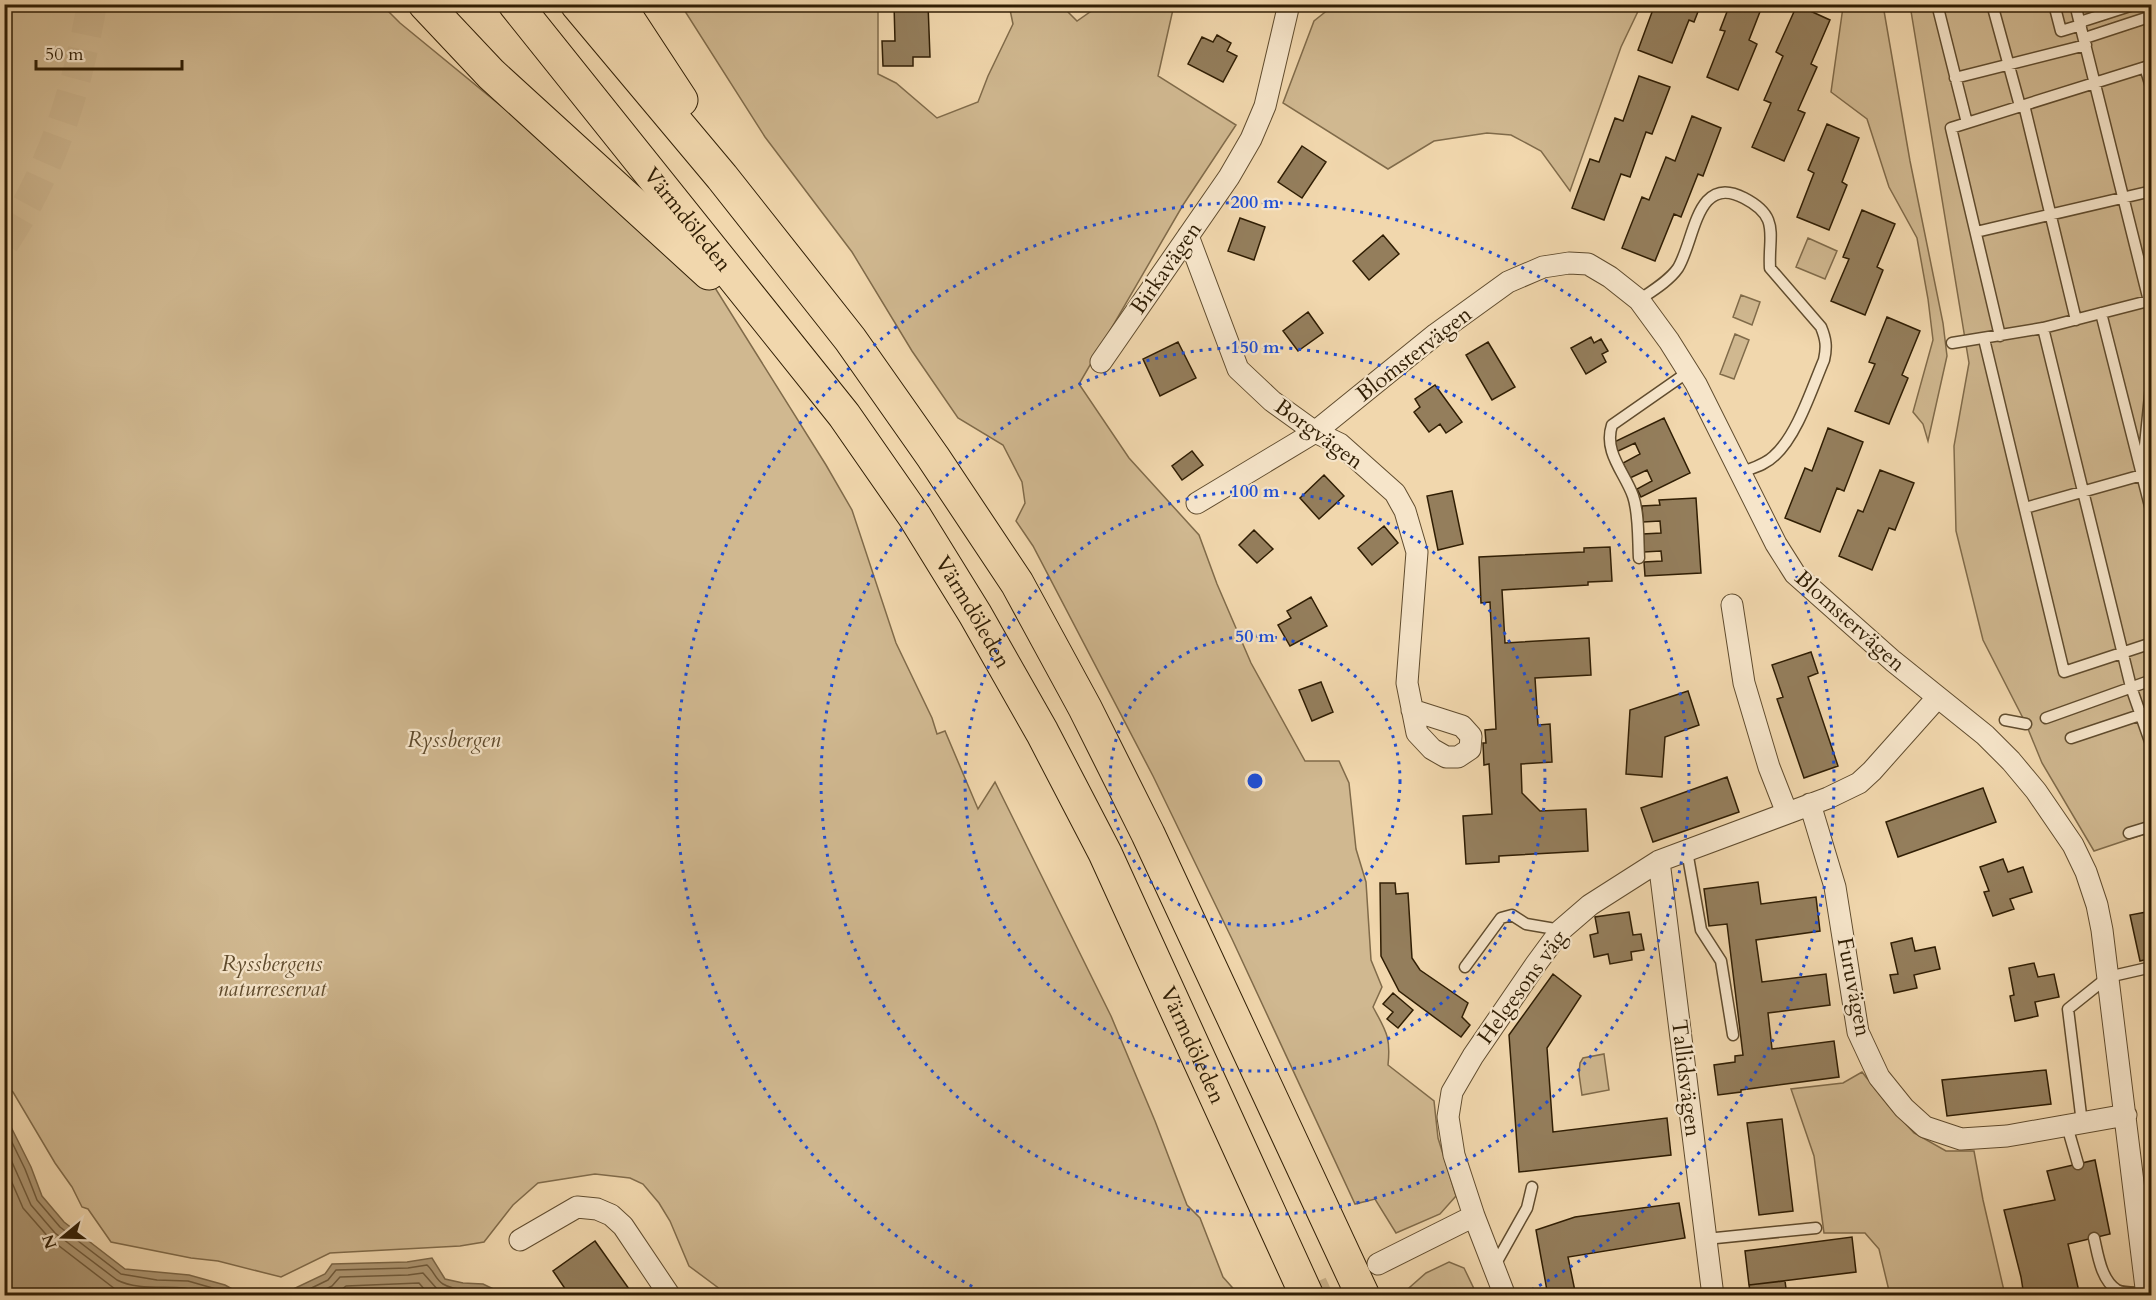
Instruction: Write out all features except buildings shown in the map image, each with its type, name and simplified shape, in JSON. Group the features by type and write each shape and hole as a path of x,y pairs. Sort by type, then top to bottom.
{"highway":[{"path":"425,4 500,81 784,341"},
{"name":"Värmdöleden","path":"514,4 844,415 915,518 975,614 1042,732 1106,853 1307,1296"},
{"path":"577,4 722,177 850,339 1017,583 1085,708 1148,834 1363,1296"},
{"path":"618,4 787,259"}],"street":[{"name":"Birkavägen","path":"1101,362 1229,177 1251,139 1265,106 1289,4"},
{"name":"Borgvägen","path":"1188,236 1238,369 1272,401 1315,432 1340,444 1395,493 1405,511 1416,552 1407,683 1412,710"},
{"name":"Blomstervägen","path":"1197,503 1315,432 1445,327 1508,282 1543,267 1569,263 1588,264 1610,277 1639,300 1688,372 1776,543 1795,574 1866,638 1985,735 2011,761 2036,791 2068,837 2086,872 2097,905 2108,977 2146,1294"},
{"path":"1732,605 1744,683 1769,767 1787,813"},
{"name":"Helgesons väg","path":"1505,1296 1495,1265 1474,1216 1454,1155 1448,1117 1452,1092 1492,1028 1561,930 1590,905 1659,861 1810,804 1858,783 1872,771 1937,698"},
{"name":"Furuvägen","path":"1810,804 1837,895 1858,1032 1879,1077 1924,1128 1961,1139 2007,1136 2126,1115"},
{"name":"Tallidsvägen","path":"1659,861 1713,1296"},
{"path":"523,1243 577,1206 597,1209 610,1215 623,1226 670,1296"},
{"path":"1378,1264 1474,1216"}],"lane":[{"path":"1937,4 1967,123"},
{"path":"1992,4 2008,65 2022,106 2076,320"},
{"path":"2054,4 2061,31 2136,4"},
{"path":"1952,343 2043,328 2150,301 2075,4"},
{"path":"1955,78 2008,65 2085,41 2151,16"},
{"path":"2000,336 1951,128 2148,66 2151,90"},
{"path":"1976,232 2151,191"},
{"path":"1639,300 1668,279 1678,268 1702,209 1710,196 1725,193 1736,194 1761,208 1766,214 1772,232 1770,268 1821,327 1827,349 1789,441 1774,457 1760,466 1740,473"},
{"path":"2101,313 2151,514"},
{"path":"2043,328 2131,687 2146,713 2151,747"},
{"path":"1984,339 2064,672 2151,643"},
{"path":"1639,558 1634,498 1610,447 1609,435 1612,426 1688,372"},
{"path":"2142,475 2151,376"},
{"path":"2025,508 2142,475"},
{"path":"2046,718 2151,680"},
{"path":"2071,738 2146,713"},
{"path":"2005,720 2026,724"},
{"path":"2129,833 2151,826"},
{"path":"1687,851 1701,930 1721,961 1733,1035"},
{"path":"1465,967 1501,918 1512,915 1526,924 1561,930"},
{"path":"2078,1164 2068,1010 2108,977 2151,967"},
{"path":"1495,1265 1527,1208 1532,1187"},
{"path":"1706,1239 1816,1228"},
{"path":"2094,1238 2100,1265 2109,1282 2119,1291 2146,1294"}],"green space":[{"name":"Ryssbergen","path":"4,5 382,5 400,23 707,275 852,510 896,643 932,718 937,734 945,731 978,809 995,782 1111,1016 1187,1205 1200,1218 1223,1277 1239,1295 728,1295 689,1266 670,1221 643,1184 630,1178 595,1174 538,1183 513,1205 484,1242 460,1246 330,1253 281,1277 218,1261 111,1242 88,1209 82,1207 13,1092 5,1085"},
{"path":"681,5 878,5 878,74 896,83 937,118 978,102 1013,24 1009,5 1061,5 1077,21 1100,5 1174,5 1158,76 1236,125 1183,205 1079,384 1129,458 1199,535 1251,663 1305,761 1339,761 1349,783 1356,849 1366,882 1371,960 1382,987 1373,1007 1386,1034 1389,1048 1388,1065 1434,1101 1438,1138 1456,1196 1440,1214 1396,1233 1375,1199 1355,1204 1232,939 1153,776 1033,546 1016,521 1025,503 1022,482 1003,445 958,418 912,351 852,252 765,137"},
{"path":"1334,5 1641,5 1621,47 1570,191 1541,151 1511,135 1487,133 1434,141 1388,169 1283,103 1314,21"},
{"path":"1837,5 1883,5 1910,161 1943,323 1947,356 1928,441 1923,424 1913,412 1933,340 1917,238 1889,187 1867,119 1831,92 1843,7"},
{"path":"1910,5 2151,5 2151,832 2094,851 2042,763 2026,724 1983,640 1956,531 1954,446 1969,363"},
{"path":"1808,238 1837,251 1825,279 1796,267"},
{"path":"1741,295 1760,302 1752,325 1733,317"},
{"path":"1735,334 1749,340 1734,379 1720,374"},
{"path":"1604,1054 1609,1090 1582,1095 1580,1063 1583,1058"},
{"path":"1862,1072 1914,1133 1946,1151 1974,1151 2005,1295 1890,1295 1879,1249 1865,1233 1824,1233 1814,1156 1791,1089 1843,1083"},
{"path":"1449,1262 1464,1268 1477,1295 1401,1295 1426,1273"}],"water":[{"path":"4,1113 31,1167 42,1196 64,1222 125,1269 189,1275 225,1285 243,1295 5,1295"},
{"path":"432,1258 445,1279 483,1284 506,1295 243,1295 285,1293 325,1274 332,1264 407,1262"}],"tunnel":[{"path":"4,243 36,187 49,158 79,67 92,4"},
{"path":"1311,1296 1365,1271"}],"park label":[{"name":"Ryssbergens naturreservat","path":"272,976"}]}
